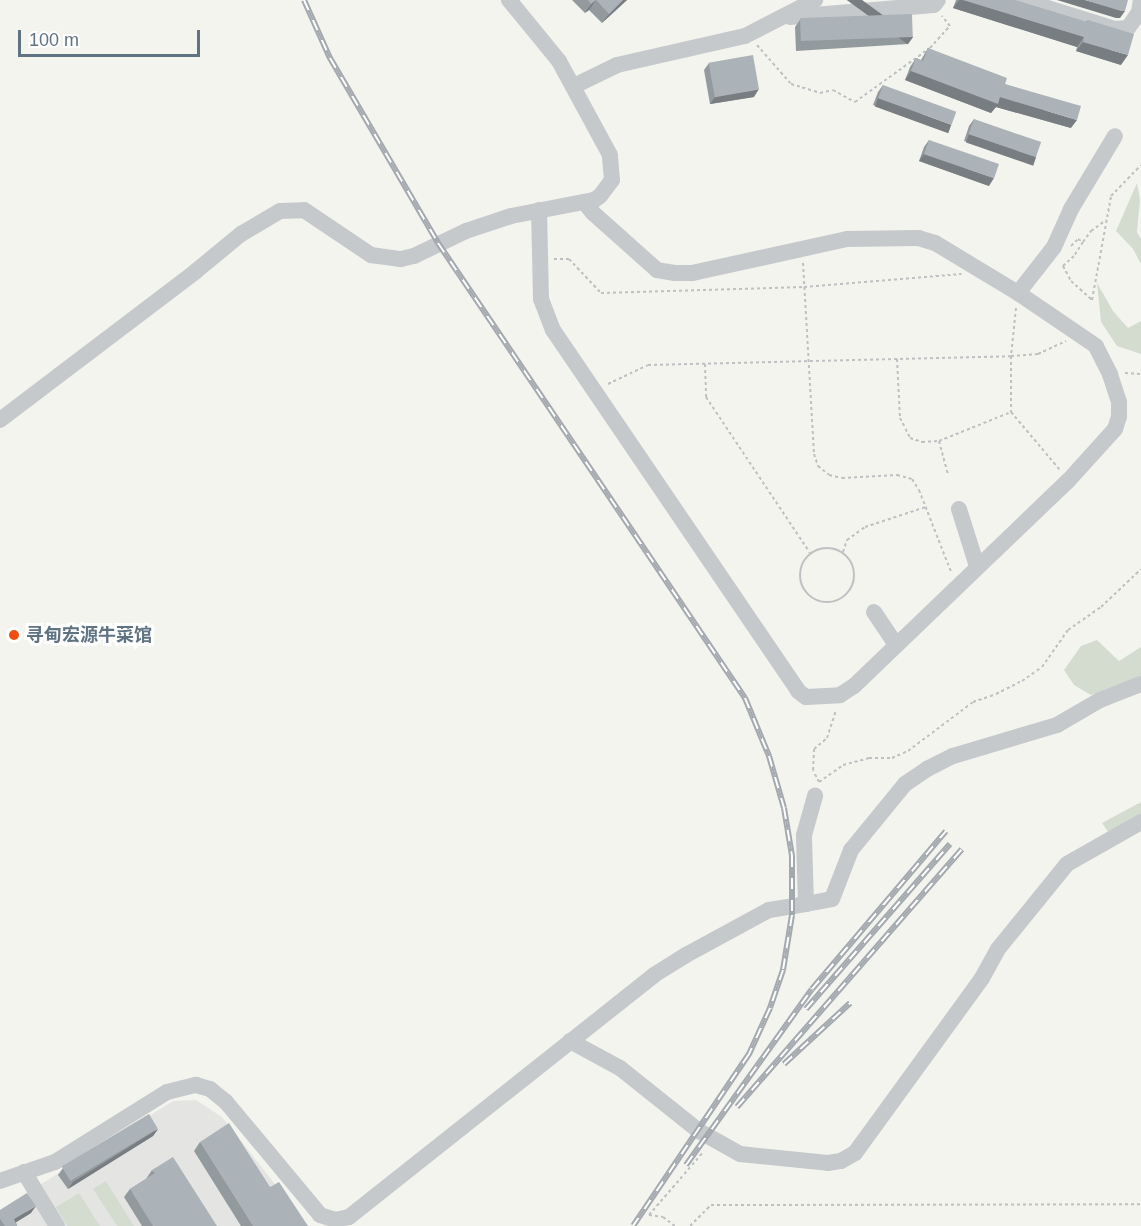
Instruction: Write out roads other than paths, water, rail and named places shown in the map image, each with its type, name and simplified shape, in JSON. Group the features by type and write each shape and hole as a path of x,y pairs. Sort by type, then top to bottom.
{"street":[{"path":"0,420 196,272 241,234 280,211 304,210 371,255 401,259 425,251 466,231 511,216 585,202 600,196 612,180 612,164 574,86 559,61 509,0"},
{"path":"574,86 617,64 745,36 815,0"},
{"path":"1022,0 1115,29 1128,28 1139,12 1141,0"},
{"path":"780,18 936,2"},
{"path":"1018,293 1054,247 1076,200 1116,136"},
{"path":"539,210 541,299 546,314 594,390 798,691 806,697 840,695 854,686 1068,481 1115,429 1119,417 1119,402 1103,357 1096,346 1018,293 975,269 936,243 919,238 847,239 692,273 657,270 593,213 585,202"},
{"path":"959,509 977,566"},
{"path":"874,612 896,645"},
{"path":"0,1181 55,1162 167,1092 196,1085 210,1089 225,1102 320,1215 335,1220 349,1217 654,975 769,910 832,899 851,850 905,784 927,769 954,756 1057,725 1100,700 1141,684"},
{"path":"799,906 804,835 817,789"},
{"path":"570,1041 620,1068 713,1140 740,1155 828,1163 842,1161 855,1153 982,978 998,950 1067,864 1141,822"},
{"path":"24,1172 57,1226"}],"railway":[{"path":"304,0 330,58 438,243 745,698 769,756 784,808 792,856 792,915 783,970 770,1008 749,1054 633,1226"},
{"path":"686,1165 812,989 946,831"},
{"path":"806,1009 950,844"},
{"path":"737,1107 962,849"},
{"path":"784,1064 850,1003"}],"place":[{"name":"寻甸宏源牛菜馆","path":"14,635"}]}
